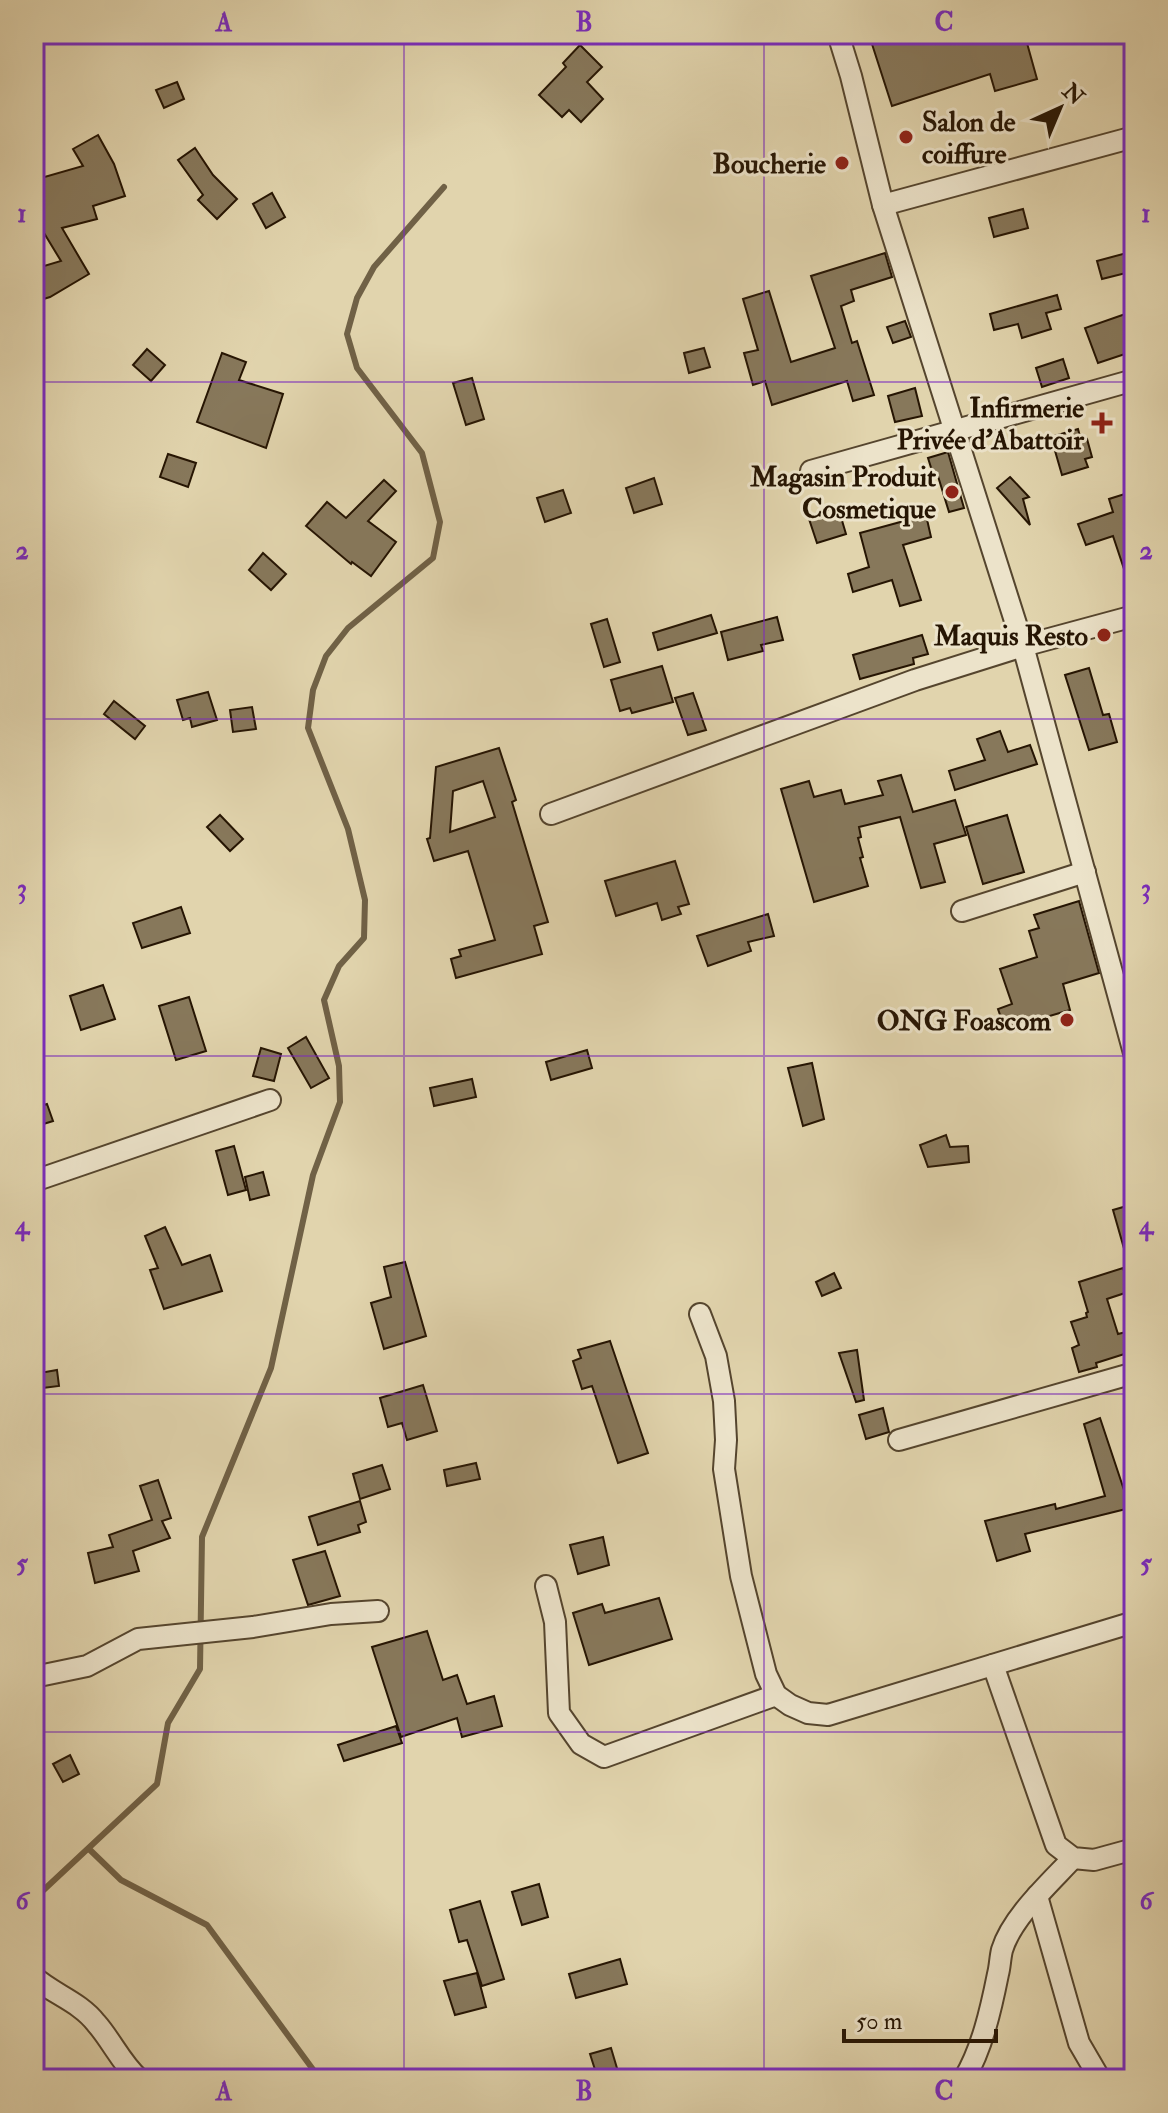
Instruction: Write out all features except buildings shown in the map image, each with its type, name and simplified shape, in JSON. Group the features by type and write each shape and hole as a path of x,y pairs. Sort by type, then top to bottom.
{"street":[{"path":"838,34 883,205 1023,646 1134,1053"},
{"path":"883,205 1134,137"},
{"path":"811,471 1134,380"},
{"path":"551,814 915,680 1134,616"},
{"path":"962,911 1085,872"},
{"path":"34,1181 270,1100"},
{"path":"700,1314 716,1356 724,1401 724,1469 741,1576 766,1674 776,1695 790,1705 808,1713 828,1715 1134,1622"},
{"path":"899,1440 1134,1373"},
{"path":"546,1586 555,1622 559,1713 581,1744 604,1757 776,1695"},
{"path":"34,1677 87,1666 138,1639 253,1627 331,1614 378,1611"},
{"path":"993,1665 1056,1845 1073,1858 1094,1860 1134,1849"},
{"path":"964,2079 974,2062 1002,1950 1037,1896 1073,1858"},
{"path":"1037,1896 1079,2043 1100,2079"},
{"path":"34,1977 85,2011 96,2022 125,2067 139,2079"}],"waterway":[{"path":"34,1899 157,1784 168,1723 200,1669 202,1537 271,1368 313,1175 340,1102 339,1066 324,1000 339,966 364,938 365,900 348,829 308,728 313,690 326,656 348,628 433,558 440,522 422,453 357,368 347,334 357,298 374,267 444,187"},
{"path":"89,1849 121,1880 207,1925 320,2079"}],"place":[{"name":"Salon de coiffure","path":"906,137"},
{"name":"Boucherie","path":"842,163"},
{"name":"Infirmerie Privée d'Abattoir","path":"1102,423"},
{"name":"Magasin Produit Cosmetique","path":"952,492"},
{"name":"Maquis Resto","path":"1104,635"},
{"name":"ONG Foascom","path":"1067,1020"}]}
